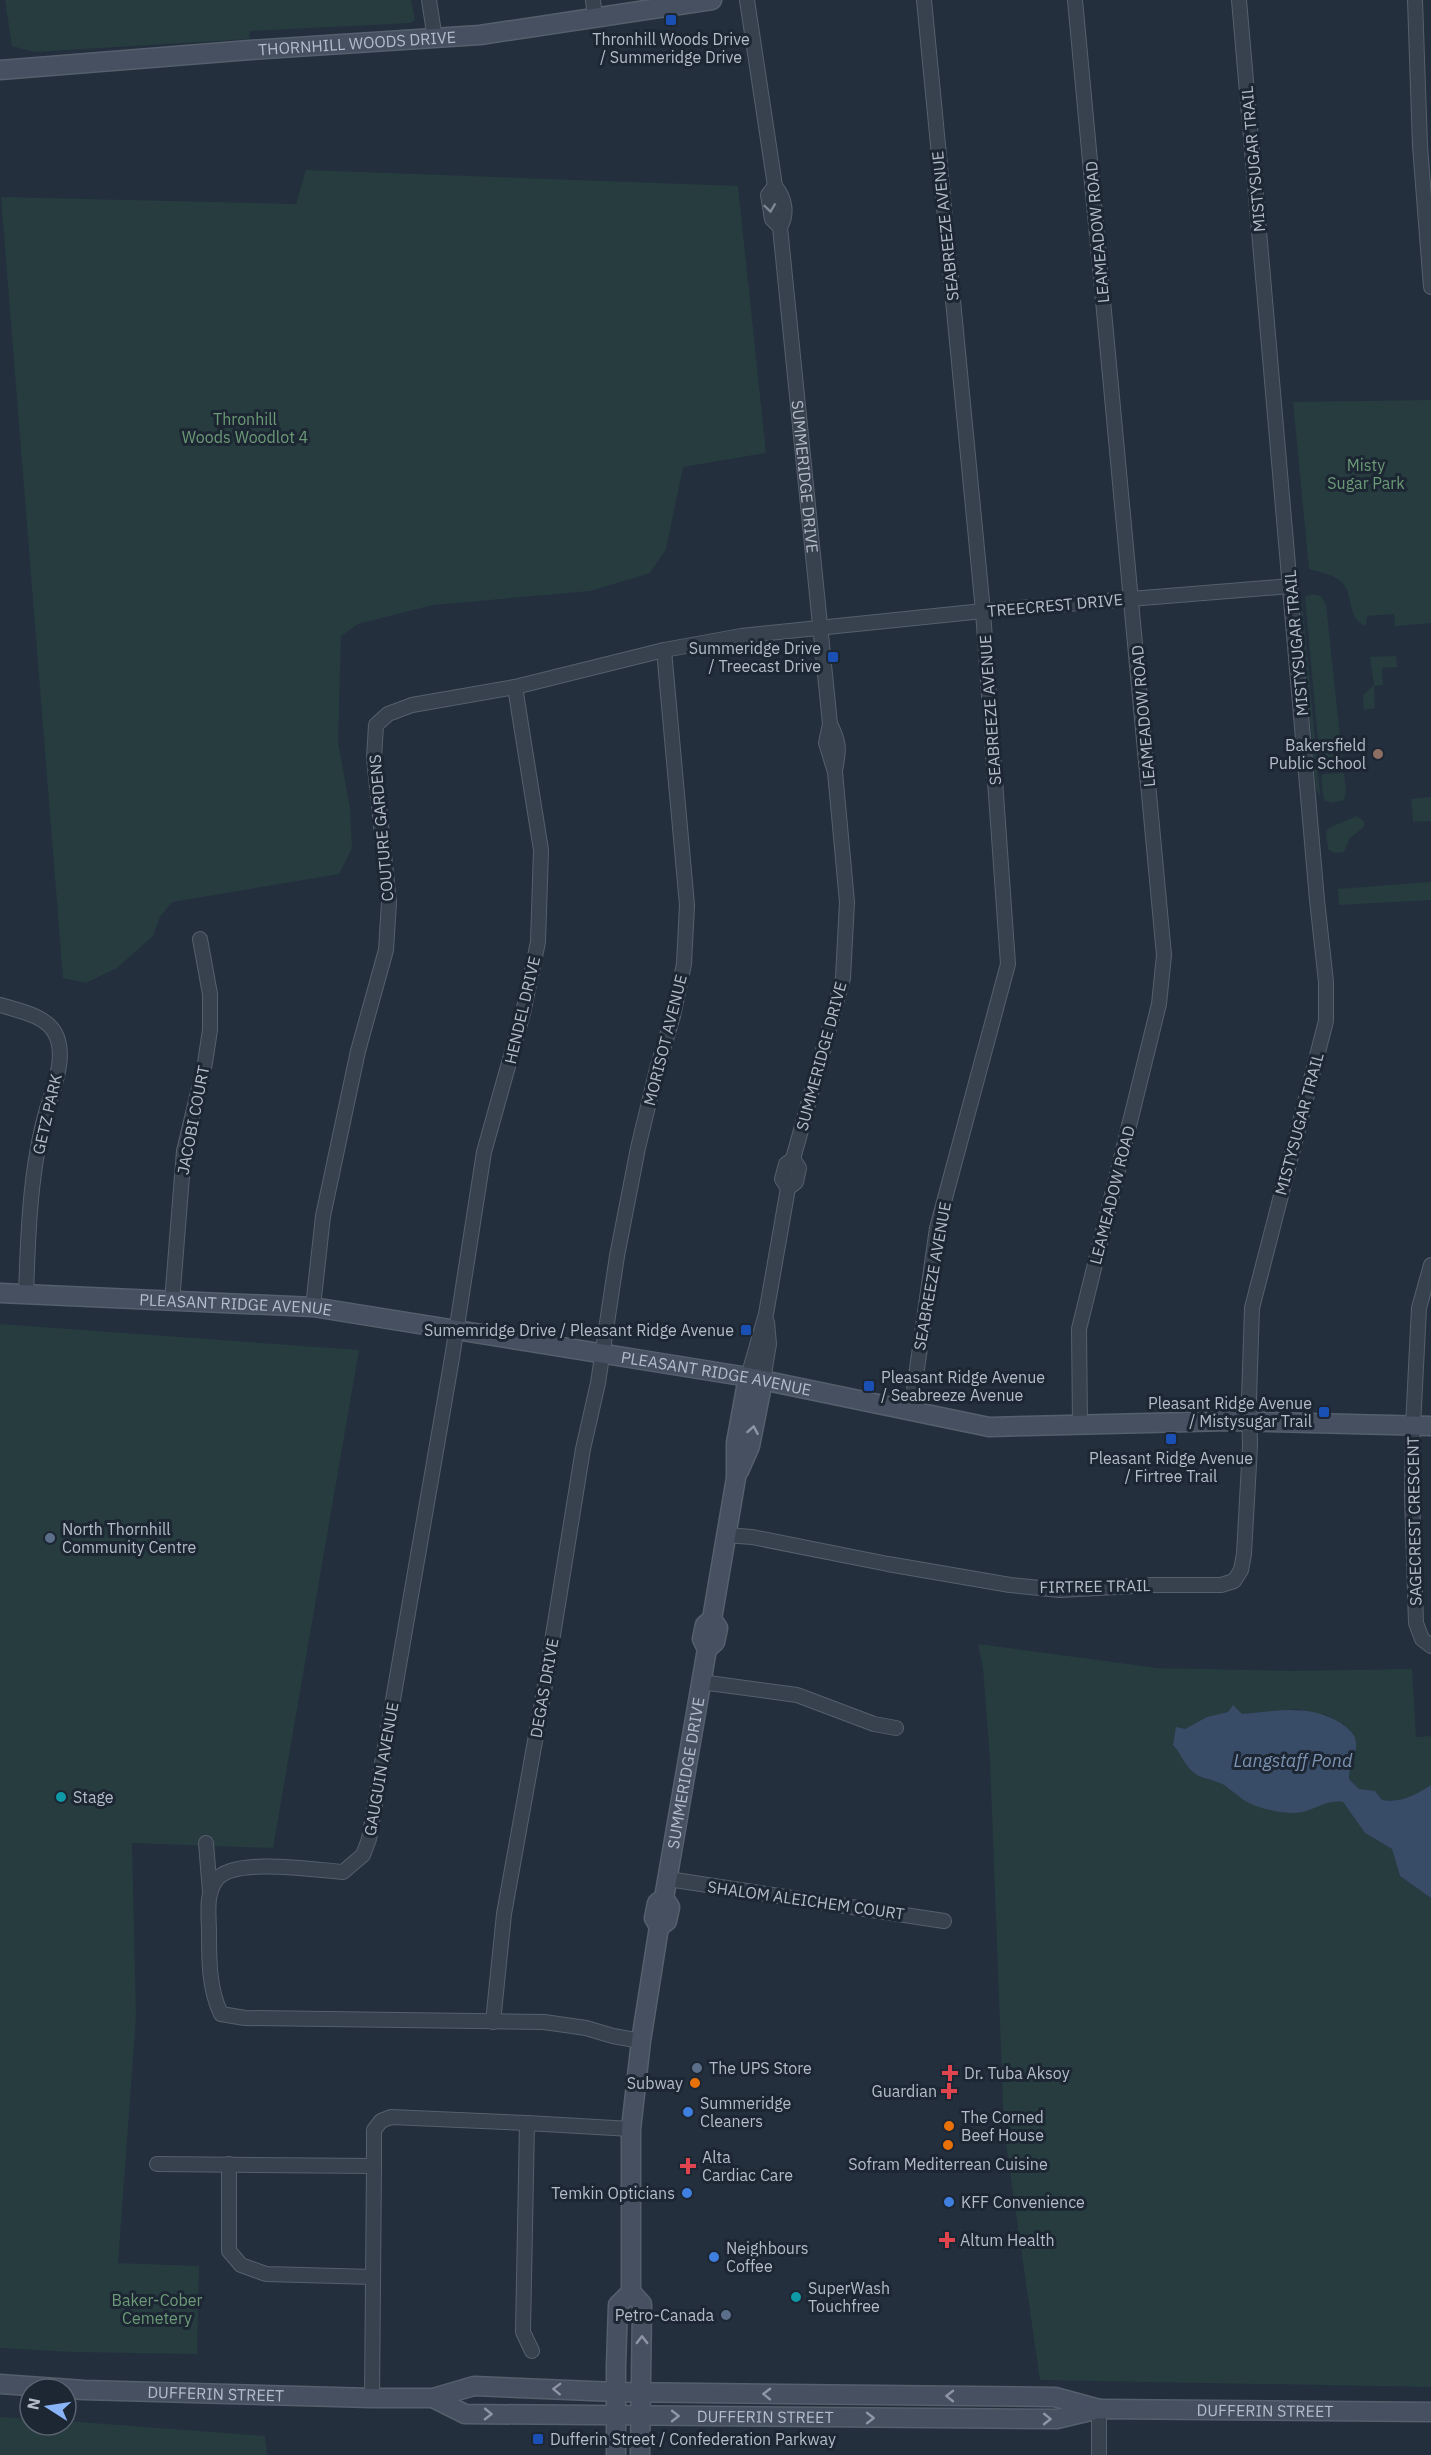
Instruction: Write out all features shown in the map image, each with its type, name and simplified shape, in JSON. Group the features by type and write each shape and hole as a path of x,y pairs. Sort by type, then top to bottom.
{"street":[{"path":"429,0 435,39"},
{"name":"THORNHILL WOODS DRIVE","path":"0,70 250,50 435,39 594,9 712,0"},
{"name":"SUMMERIDGE DRIVE","path":"640,2455 642,2304 631,2292 631,2129 641,2041 659,1927 654,1918 657,1903 664,1898 668,1879 707,1649 702,1639 705,1624 712,1619 736,1478 750,1446 755,1379 769,1344 766,1314 788,1188 782,1179 786,1164 793,1160 843,978 847,902 835,772 827,753 826,743 830,724 780,228 785,219 783,195 775,186 747,0"},
{"name":"SEABREEZE AVENUE","path":"911,1411 937,1228 1008,964 983,611 924,0"},
{"name":"LEAMEADOW ROAD","path":"1075,0 1164,955 1159,1004 1079,1329 1080,1425"},
{"name":"MISTYSUGAR TRAIL","path":"1239,0 1326,982 1326,1021 1252,1308 1250,1422"},
{"path":"1415,0 1420,146 1431,287"},
{"name":"TREECREST DRIVE","path":"820,628 983,611 1291,585"},
{"name":"COUTURE GARDENS","path":"313,1307 323,1216 358,1051 372,993 386,950 389,902 374,758 376,725 388,714 412,705 515,687 664,650 741,636 820,628"},
{"name":"MORISOT AVENUE","path":"603,1355 617,1256 638,1148 657,1069 673,1017 684,964 687,905 664,650"},
{"name":"HENDEL DRIVE","path":"457,1329 484,1152 523,1013 538,942 541,850 515,687"},
{"name":"JACOBI COURT","path":"172,1302 184,1151 205,1063 210,1030 210,994 200,939"},
{"name":"GETZ PARK","path":"0,1005 46,1022 56,1034 60,1049 55,1083 38,1143 26,1295"},
{"name":"SAGECREST CRESCENT","path":"1431,1265 1419,1308 1422,1426 1413,1570 1416,1623 1422,1639 1431,1646"},
{"name":"PLEASANT RIDGE AVENUE","path":"0,1293 313,1307 755,1379 989,1427 1250,1422 1422,1426"},
{"name":"GAUGUIN AVENUE","path":"210,1893 215,1880 225,1872 246,1867 343,1872 363,1855 369,1839 457,1329"},
{"name":"DEGAS DRIVE","path":"493,2022 504,1914 544,1691 583,1449 603,1355"},
{"name":"FIRTREE TRAIL","path":"726,1535 752,1537 999,1583 1060,1590 1153,1585 1221,1586 1234,1581 1241,1570 1244,1554 1250,1422"},
{"path":"701,1682 797,1695 874,1724 896,1728"},
{"path":"206,1843 210,1893 208,1905 210,1965 214,2000 221,2014 245,2018 544,2022 576,2026 641,2041"},
{"name":"SHALOM ALEICHEM COURT","path":"668,1879 944,1921"},
{"path":"372,2398 374,2130 385,2119 391,2117 631,2129"},
{"path":"528,2123 523,2332 532,2351"},
{"path":"157,2164 374,2166"},
{"path":"229,2164 229,2252 236,2262 266,2274 373,2277"},
{"name":"SUMMERIDGE DRIVE","path":"616,2455 618,2305 631,2292"},
{"name":"DUFFERIN STREET","path":"0,2384 84,2390 372,2398 433,2398 474,2386 616,2392 1055,2397 1099,2409"},
{"name":"DUFFERIN STREET","path":"433,2398 465,2414 1057,2419 1099,2409 1431,2412"},
{"path":"1099,2409 1099,2455"}],"green space":[{"path":"5,0 411,0 415,20 410,23 250,31 249,39 34,52 12,46"},
{"name":"Thronhill Woods Woodlot 4","path":"306,170 738,186 766,453 683,467 666,549 650,573 590,591 433,605 358,624 341,636 338,742 350,808 352,848 339,874 172,902 160,917 153,936 117,968 86,983 63,978 1,197 296,204"},
{"name":"Misty Sugar Park","path":"1431,400 1431,623 1395,626 1394,614 1367,616 1366,626 1360,623 1353,614 1347,590 1341,582 1328,574 1309,569 1293,402"},
{"path":"1311,594 1321,596 1326,605 1343,764 1332,765 1331,761 1320,762 1305,597"},
{"path":"1302,600 1320,796 1316,789 1300,601"},
{"path":"1396,656 1397,667 1382,668 1383,685 1374,686 1375,708 1364,710 1363,695 1374,685 1370,657"},
{"path":"1344,773 1346,792 1344,800 1332,803 1324,800 1321,777 1323,774"},
{"path":"1431,797 1431,821 1413,822 1411,799"},
{"path":"1356,816 1364,821 1364,827 1350,838 1344,852 1334,853 1328,849 1326,832 1329,828"},
{"path":"1431,882 1431,900 1339,905 1338,889"},
{"name":"Baker-Cober Cemetery","path":"0,1324 359,1350 273,1848 132,1843 136,2017 118,2263 199,2266 197,2354 72,2352 0,2348"},
{"path":"978,1644 1157,1668 1289,1671 1412,1669 1416,1737 1431,1736 1431,1785 1402,1799 1382,1800 1375,1792 1359,1789 1349,1779 1356,1748 1344,1725 1326,1715 1297,1709 1242,1714 1228,1712 1207,1718 1185,1730 1200,1777 1220,1783 1249,1803 1306,1811 1332,1800 1343,1802 1365,1833 1392,1849 1400,1876 1431,1898 1431,2387 1040,2380 1004,2130 990,1760 983,1668"},
{"path":"0,2417 18,2418 18,2437 78,2437 78,2422 265,2436 267,2455 0,2455"}],"water":[{"name":"Langstaff Pond","path":"1233,1705 1242,1714 1292,1710 1316,1713 1339,1722 1352,1733 1356,1743 1349,1779 1359,1789 1375,1791 1382,1800 1402,1799 1431,1785 1431,1898 1400,1876 1392,1849 1365,1833 1343,1802 1330,1802 1301,1812 1271,1810 1249,1803 1222,1784 1199,1776 1192,1771 1173,1745 1176,1727 1185,1729 1207,1717 1228,1712"}],"place":[{"name":"Thronhill Woods Drive / Summeridge Drive","path":"671,20"},
{"name":"Summeridge Drive / Treecast Drive","path":"833,657"},
{"name":"Bakersfield Public School","path":"1378,754"},
{"name":"Sumemridge Drive / Pleasant Ridge Avenue","path":"746,1330"},
{"name":"Pleasant Ridge Avenue / Seabreeze Avenue","path":"869,1386"},
{"name":"Pleasant Ridge Avenue / Mistysugar Trail","path":"1324,1412"},
{"name":"Pleasant Ridge Avenue / Firtree Trail","path":"1171,1439"},
{"name":"North Thornhill Community Centre","path":"50,1538"},
{"name":"Stage","path":"61,1797"},
{"name":"The UPS Store","path":"697,2068"},
{"name":"Dr. Tuba Aksoy","path":"950,2073"},
{"name":"Subway","path":"695,2083"},
{"name":"Guardian","path":"949,2091"},
{"name":"Summeridge Cleaners","path":"688,2112"},
{"name":"The Corned Beef House","path":"949,2126"},
{"name":"Sofram Mediterrean Cuisine","path":"948,2145"},
{"name":"Alta Cardiac Care","path":"688,2166"},
{"name":"Temkin Opticians","path":"687,2193"},
{"name":"KFF Convenience","path":"949,2202"},
{"name":"Altum Health","path":"947,2240"},
{"name":"Neighbours Coffee","path":"714,2257"},
{"name":"SuperWash Touchfree","path":"796,2297"},
{"name":"Petro-Canada","path":"726,2315"},
{"name":"Dufferin Street / Confederation Parkway","path":"538,2439"}]}
